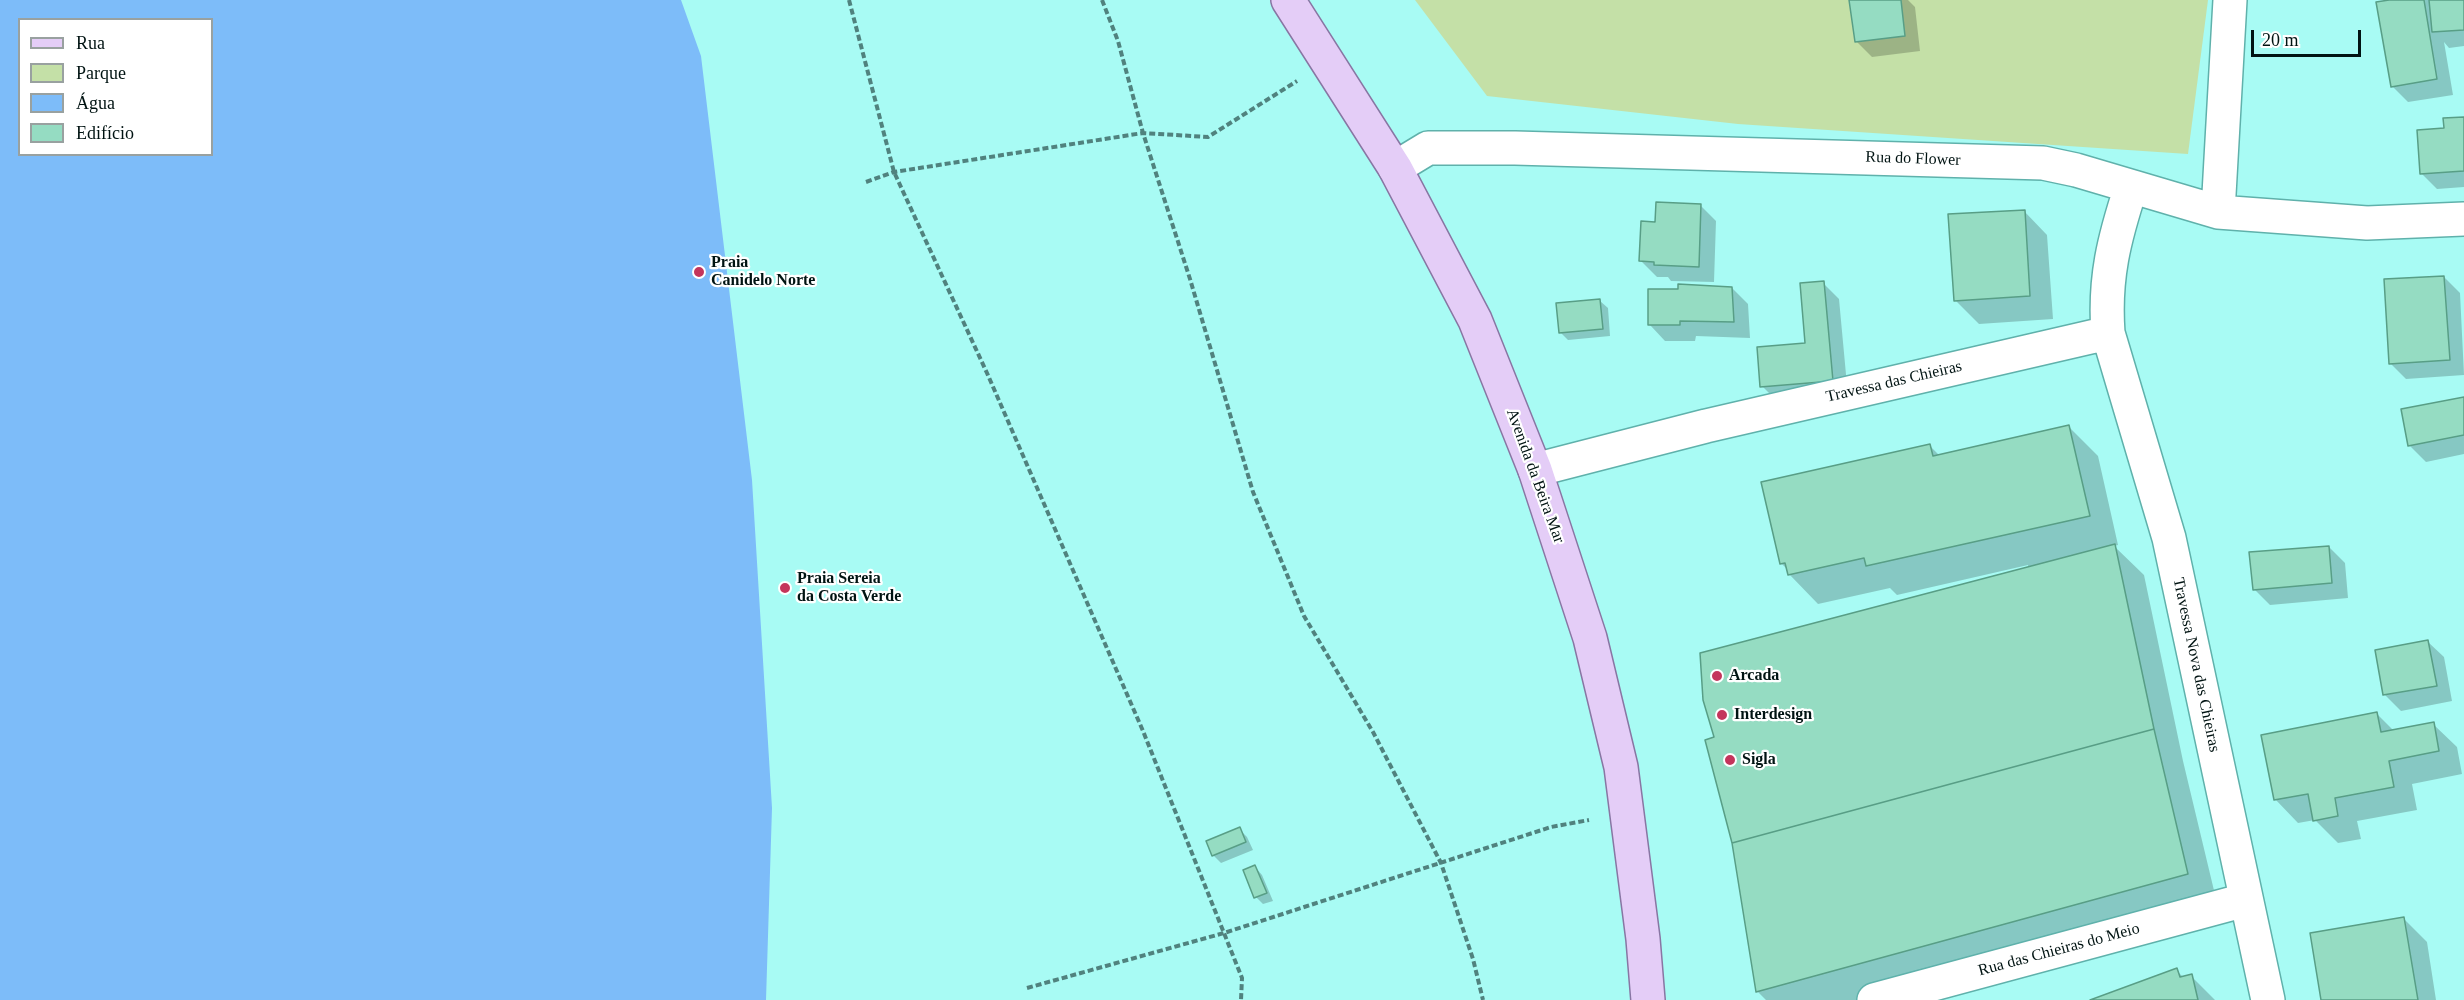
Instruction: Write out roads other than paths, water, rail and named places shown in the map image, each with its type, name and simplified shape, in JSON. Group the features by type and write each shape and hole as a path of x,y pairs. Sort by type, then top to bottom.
{"main road":[{"name":"Avenida da Beira Mar","path":"1288,0 1395,168 1475,320 1535,470 1590,638 1621,767 1643,939 1648,1000"}],"street":[{"path":"2230,0 2218,212 2367,223 2464,219"},
{"name":"Rua do Flower","path":"1395,168 1428,148 2043,163 2076,170 2218,212"},
{"path":"2108,333 2106,304 2113,243 2130,187"},
{"name":"Travessa das Chieiras","path":"1535,470 1706,426 2108,333"},
{"name":"Travessa Nova das Chieiras","path":"2108,333 2169,538 2268,1000"},
{"name":"Rua das Chieiras do Meio","path":"1874,1000 2245,900"}],"water":[{"path":"0,0 681,0 701,56 752,480 772,808 766,1000 0,1000"}],"place":[{"name":"Praia Canidelo Norte","path":"699,272"},
{"name":"Praia Sereia da Costa Verde","path":"785,588"},
{"name":"Arcada","path":"1717,676"},
{"name":"Interdesign","path":"1722,715"},
{"name":"Sigla","path":"1730,760"}]}
